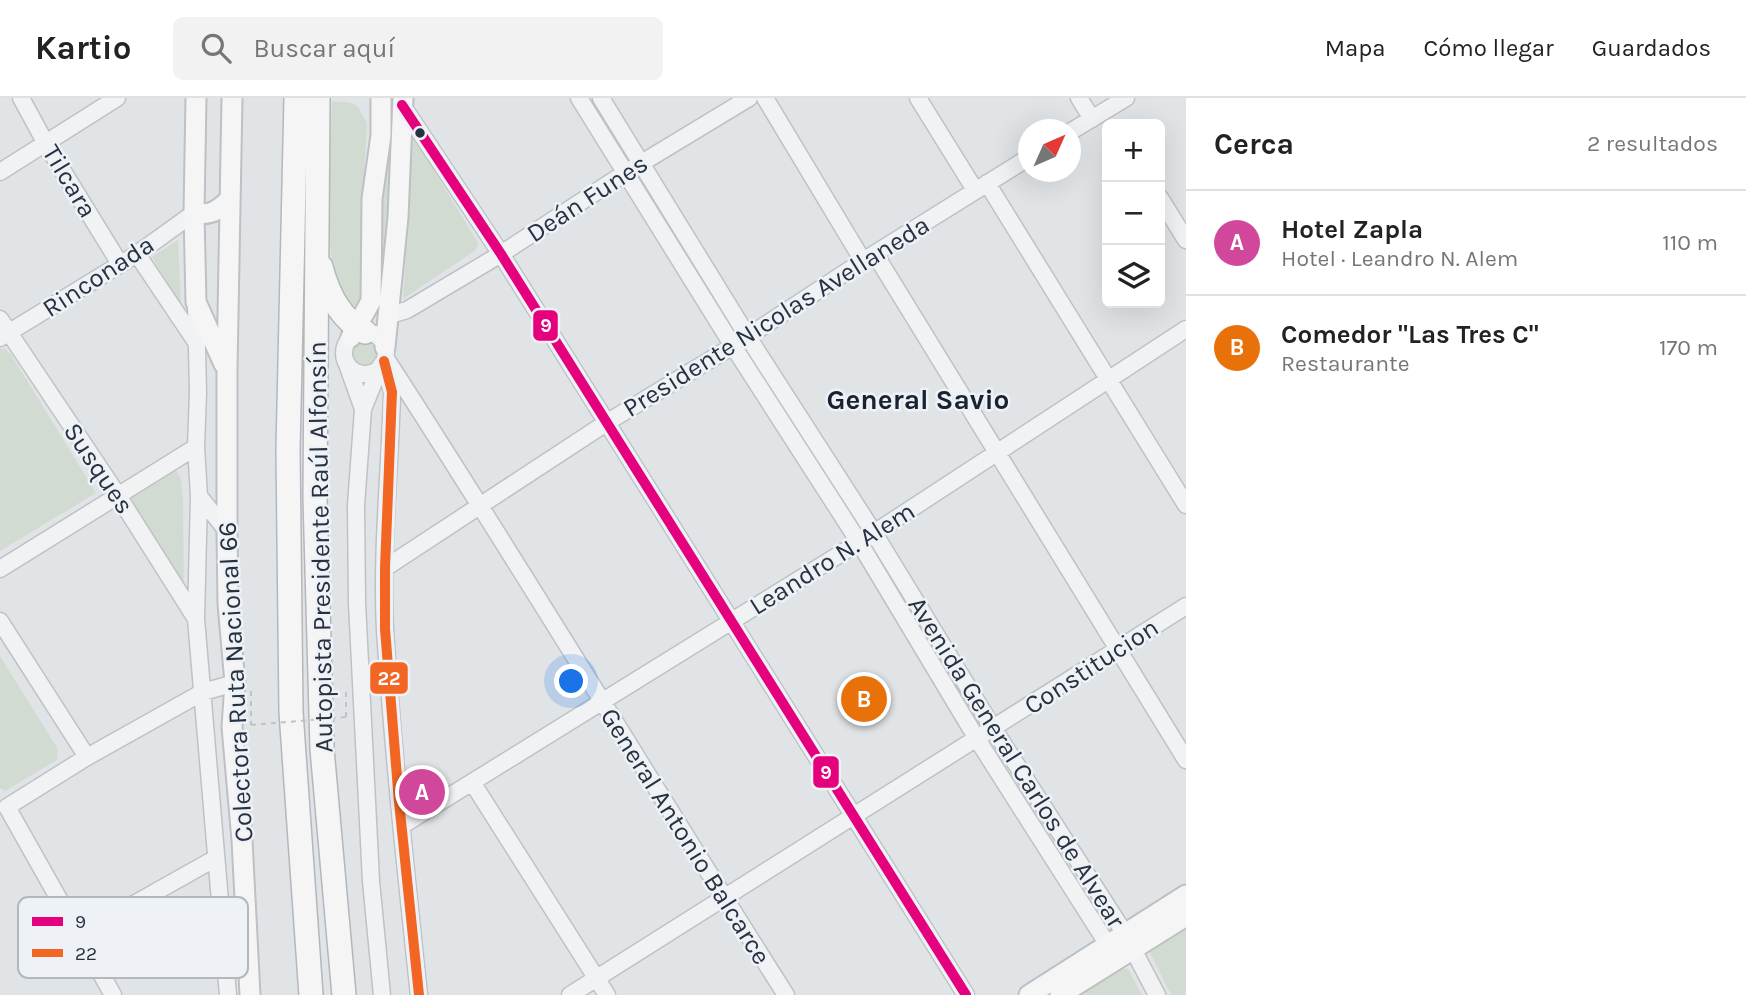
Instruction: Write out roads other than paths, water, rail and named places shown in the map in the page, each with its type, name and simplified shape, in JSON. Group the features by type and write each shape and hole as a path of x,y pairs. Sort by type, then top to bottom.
{"highway":[{"name":"Autopista Presidente Raúl Alfonsín","path":"296,98 288,450 291,712 311,995"},
{"name":"Autopista Presidente Raúl Alfonsín","path":"318,98 315,497 322,749 344,995"},
{"path":"316,244 323,275 340,311 360,327"}],"main road":[{"name":"Colectora Ruta Nacional 66","path":"195,98 195,302 227,369"},
{"path":"232,105 246,98"},
{"path":"364,98 372,110 381,135"},
{"path":"360,327 372,291 372,199 381,135 381,98"},
{"path":"384,358 398,217 403,102"},
{"name":"Colectora Ruta Nacional 66","path":"232,105 227,369 228,604 235,683 232,727 245,897"},
{"path":"194,213 214,213 230,199"},
{"path":"1060,995 1186,895"},
{"path":"1029,995 1108,945 1130,941 1186,916"},
{"name":"Colectora Ruta Nacional 66","path":"248,956 250,995"}],"street":[{"name":"Tilcara","path":"21,98 120,264"},
{"path":"0,172 117,98"},
{"name":"Avenida General Carlos de Alvear","path":"579,98 859,542 977,739 1108,945"},
{"name":"Avenida General Carlos de Alvear","path":"601,98 993,728 1130,941 1157,995"},
{"name":"Deán Funes","path":"387,316 407,310 501,254 625,173 749,98"},
{"path":"765,98 996,452 1186,760"},
{"path":"918,98 981,187 1186,505"},
{"path":"1079,98 1104,118"},
{"path":"1081,127 1104,118 1126,98"},
{"path":"403,102 966,995"},
{"name":"Presidente Nicolas Avellaneda","path":"385,568 606,423 748,337 1018,164"},
{"path":"1165,206 1186,240"},
{"name":"Rinconada","path":"3,330 120,264 194,213"},
{"path":"136,254 196,342"},
{"path":"195,302 199,496 196,619 219,897"},
{"path":"363,409 344,353 360,327 377,337 392,392 385,629 419,995"},
{"name":"Leandro N. Alem","path":"402,825 874,533 1186,329"},
{"name":"Susques","path":"3,330 117,494 196,619"},
{"path":"347,364 353,370 364,374 372,372 384,358"},
{"path":"382,995 371,881 357,603 356,505 363,409 384,358"},
{"name":"General Antonio Balcarce","path":"384,358 481,505 786,995"},
{"path":"0,569 196,447"},
{"path":"199,496 227,531"},
{"name":"Constitucion","path":"570,995 1186,606"},
{"path":"0,621 87,757"},
{"path":"57,897 3,806 203,692 235,683"},
{"path":"472,782 607,995"},
{"path":"143,897 216,858"},
{"path":"103,978 113,995"}],"place":[{"name":"Comedor \"Las Tres C\"","path":"864,699"},
{"name":"Hotel Zapla","path":"422,792"}],"district":[{"name":"General Savio","path":"918,399"}]}
